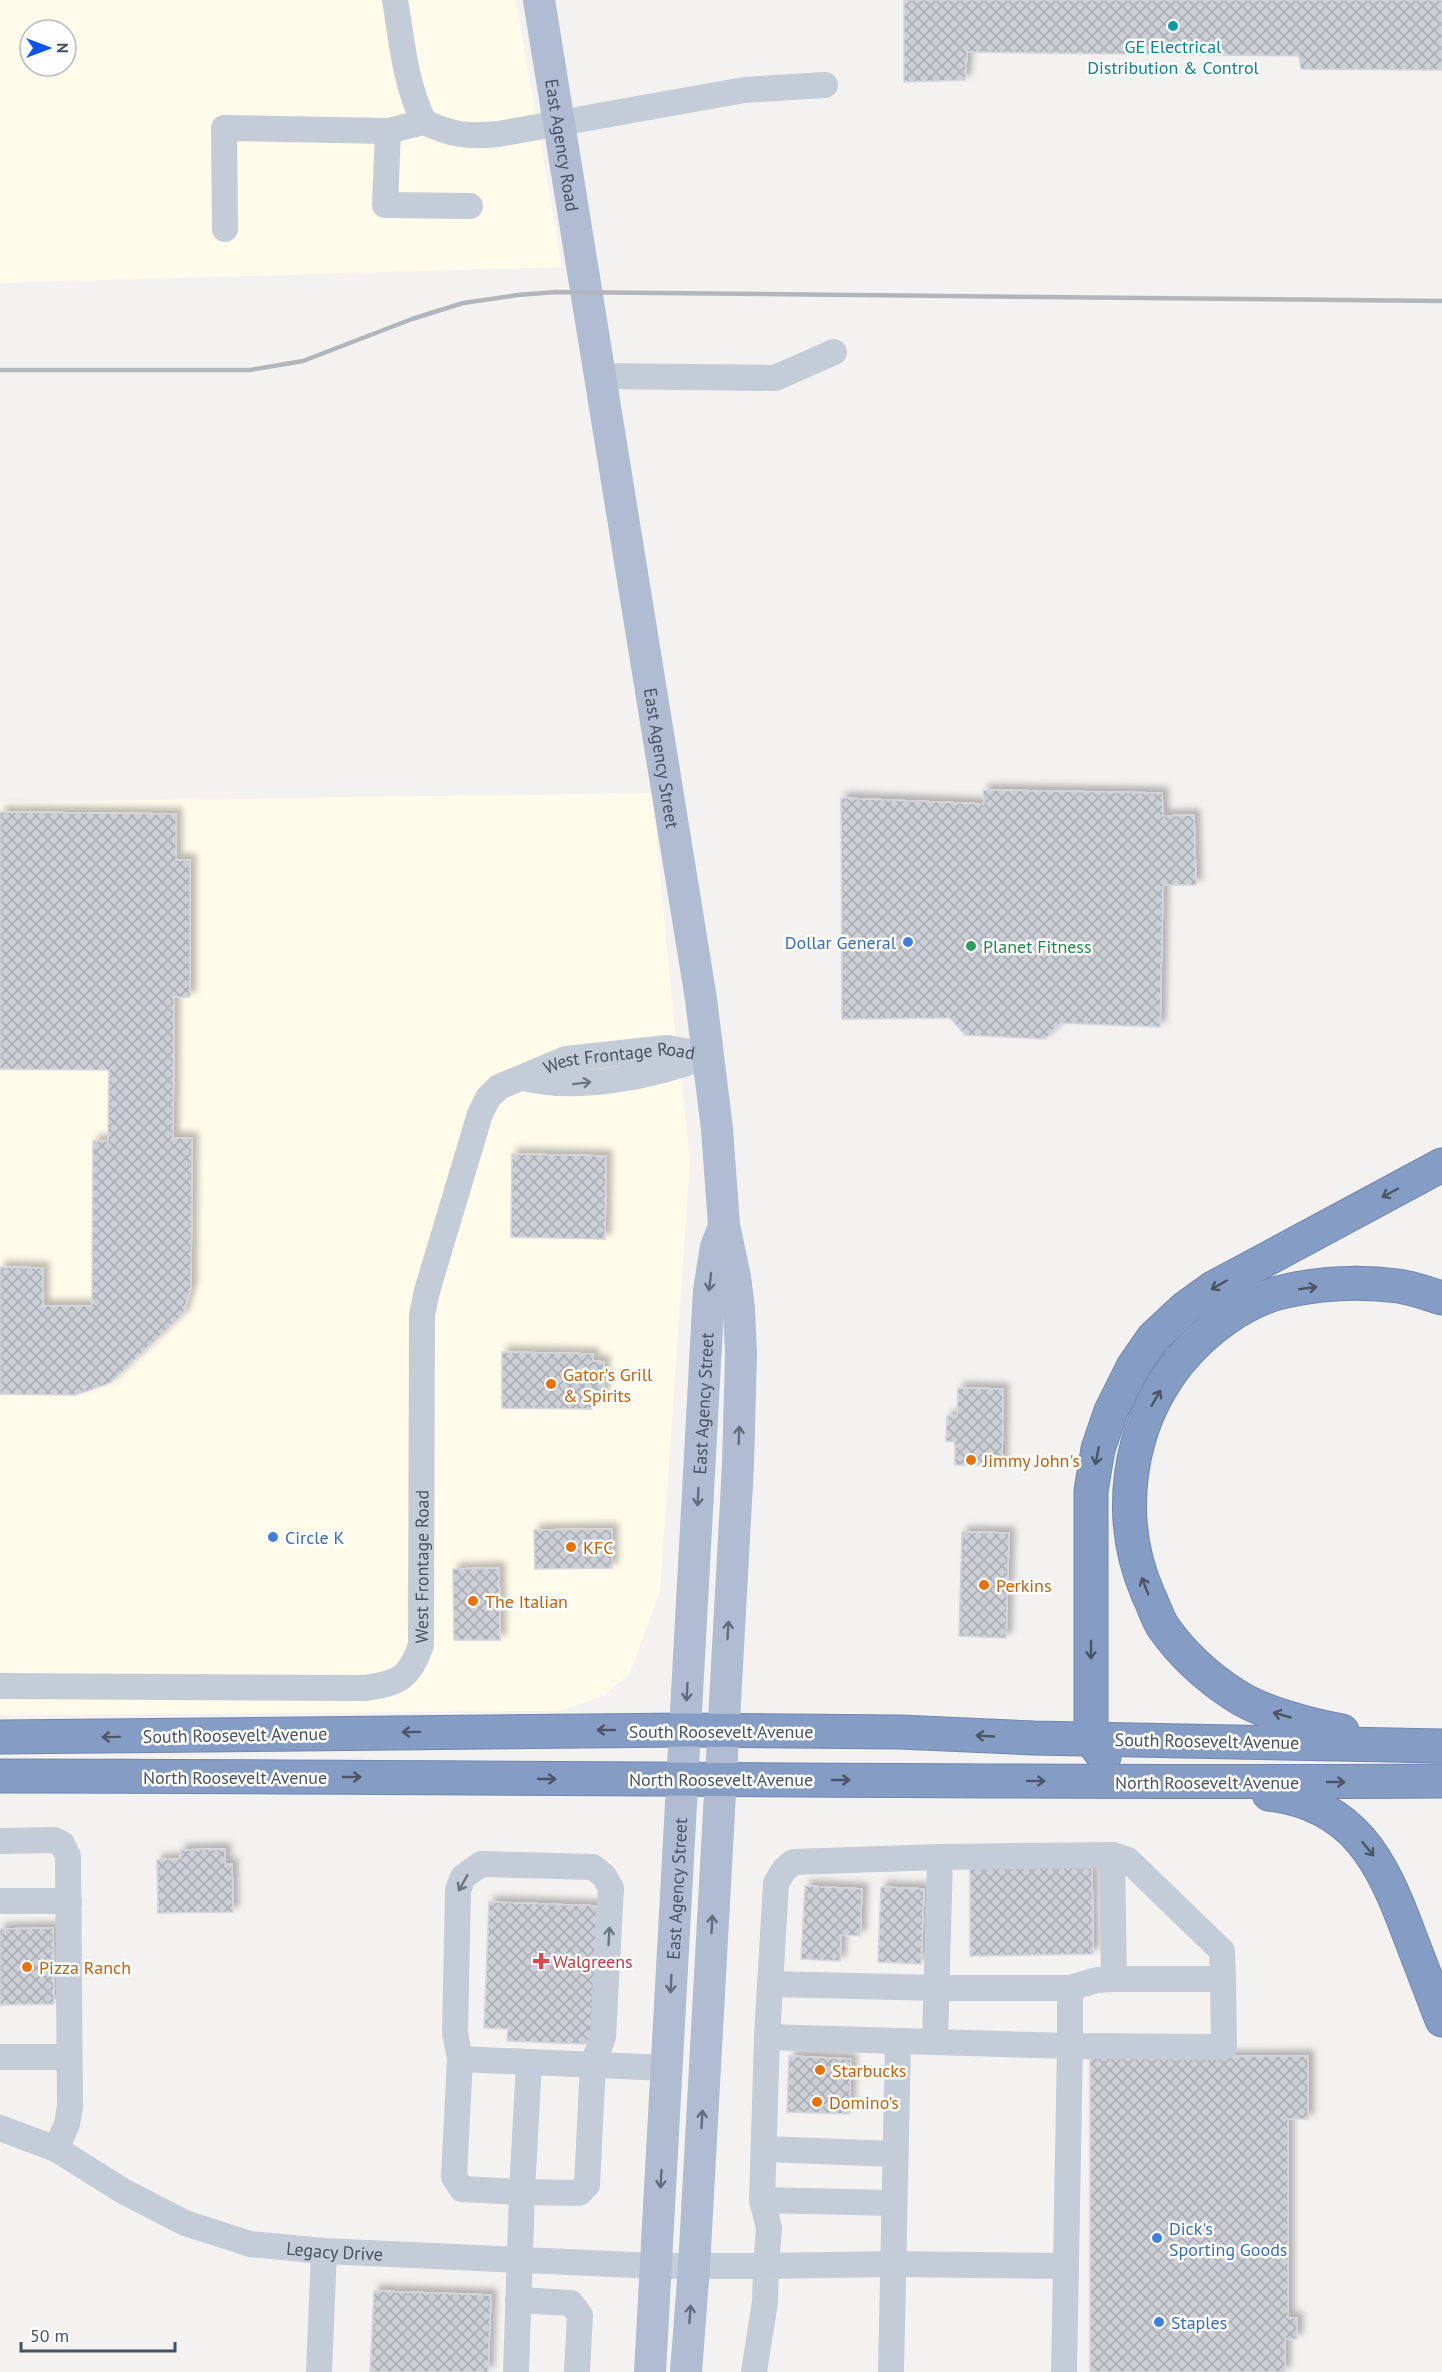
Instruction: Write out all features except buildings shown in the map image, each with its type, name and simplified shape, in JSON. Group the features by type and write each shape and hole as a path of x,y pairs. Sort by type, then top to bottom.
{"highway":[{"path":"1122,1783 1091,1738 1091,1491 1098,1449 1111,1411 1133,1366 1154,1338 1184,1309 1213,1288 1442,1165"},
{"path":"1442,1298 1400,1287 1360,1283 1322,1286 1284,1291 1254,1302 1220,1323 1192,1346 1170,1374 1151,1407 1137,1444 1128,1514 1133,1546 1144,1584 1162,1625 1187,1656 1222,1685 1237,1696 1285,1716 1338,1730 1442,1745"},
{"name":"South Roosevelt Avenue","path":"0,1737 723,1730 1442,1745"},
{"name":"North Roosevelt Avenue","path":"0,1776 1122,1783 1442,1781"},
{"path":"1181,1782 1294,1797 1329,1813 1356,1834 1380,1864 1442,2020"}],"main road":[{"name":"East Agency Road","path":"539,0 586,291"},
{"name":"East Agency Street","path":"586,291 709,1055 724,1225 735,1277 741,1354 738,1466 719,1779 694,2267 686,2372"},
{"name":"East Agency Street","path":"650,2372 709,1290 716,1247 724,1225"}],"street":[{"path":"395,0 410,88 424,122"},
{"path":"225,229 224,128 388,131 424,122 455,135 473,137 744,90 825,85"},
{"path":"388,131 385,205 470,207"},
{"path":"600,376 775,378 834,352"},
{"name":"West Frontage Road","path":"0,1686 364,1688 390,1684 402,1679 416,1661 421,1645 421,1336 427,1291 480,1114 488,1098 499,1087 524,1078 564,1085 672,1069 709,1055"},
{"path":"0,1841 54,1840 62,1844 68,1856 70,2106 67,2124 56,2149"},
{"path":"1112,1855 1114,1979"},
{"path":"754,2372 765,2302 769,2229 762,2200 767,2037 776,1883 784,1870 793,1862 1112,1855 1128,1860 1222,1951 1224,2047 1070,2046 767,2037"},
{"path":"935,2042 938,1988 939,1857"},
{"path":"481,1864 593,1867 604,1876 611,1888 603,2037 593,2064 587,2185 579,2193 462,2189 454,2177 460,2060 455,2033 458,1890 463,1877 481,1864"},
{"path":"0,1901 69,1901"},
{"path":"770,1984 1070,1988 1097,1980 1114,1979 1223,1979"},
{"path":"1064,2372 1070,1988"},
{"path":"891,2372 898,2041"},
{"path":"0,2057 69,2057"},
{"path":"460,2060 667,2068"},
{"path":"516,2372 529,2062"},
{"name":"Legacy Drive","path":"0,2128 56,2149 123,2191 185,2223 250,2244 324,2251 656,2266 892,2264 1066,2266"},
{"path":"765,2149 895,2154"},
{"path":"762,2200 894,2203"},
{"path":"319,2372 324,2251"},
{"path":"519,2300 572,2303 580,2315 577,2372"}],"shaded area":[{"path":"0,0 516,0 562,267 0,283"},
{"path":"652,793 690,1159 660,1591 630,1673 605,1695 559,1711 0,1715 0,802"}],"railway":[{"path":"0,370 250,370 303,361 412,319 463,303 556,292 1442,301"}],"place":[{"name":"GE Electrical Distribution & Control","path":"1173,26"},
{"name":"Dollar General","path":"908,942"},
{"name":"Planet Fitness","path":"971,946"},
{"name":"Gator's Grill & Spirits","path":"551,1384"},
{"name":"Jimmy John's","path":"971,1460"},
{"name":"Circle K","path":"273,1537"},
{"name":"KFC","path":"571,1547"},
{"name":"Perkins","path":"984,1585"},
{"name":"The Italian","path":"473,1601"},
{"name":"Walgreens","path":"541,1961"},
{"name":"Pizza Ranch","path":"27,1967"},
{"name":"Starbucks","path":"820,2070"},
{"name":"Domino's","path":"817,2102"},
{"name":"Dick's Sporting Goods","path":"1157,2238"},
{"name":"Staples","path":"1159,2322"}]}
